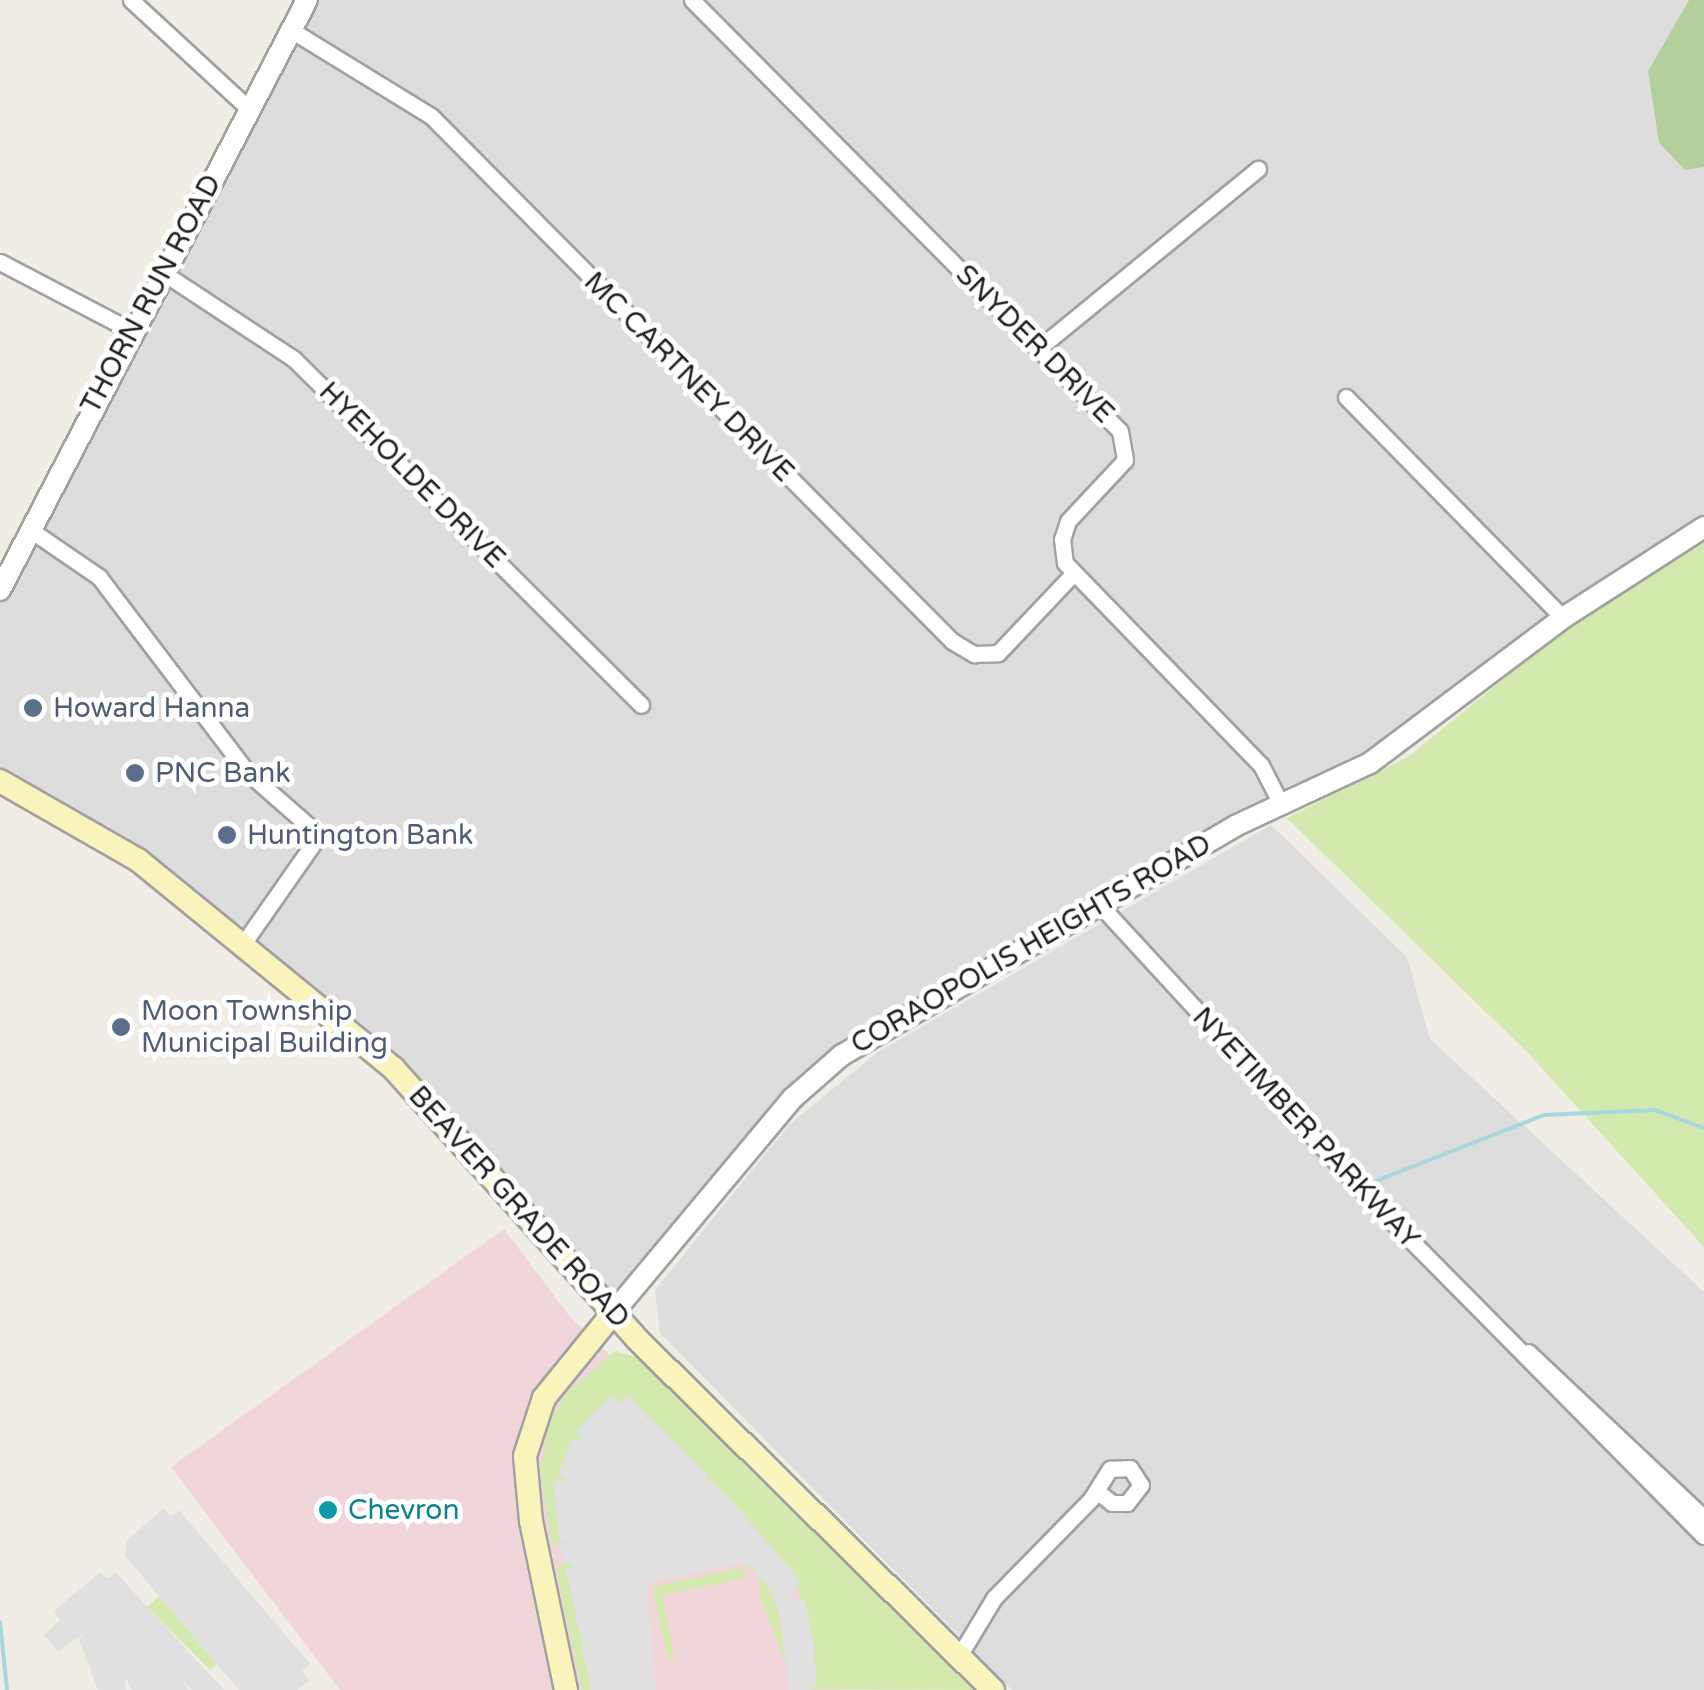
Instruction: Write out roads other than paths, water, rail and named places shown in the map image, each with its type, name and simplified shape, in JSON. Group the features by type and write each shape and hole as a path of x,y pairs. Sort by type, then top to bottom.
{"main road":[{"name":"BEAVER GRADE ROAD","path":"0,781 138,860 417,1091 613,1313 993,1690"},
{"name":"CORAOPOLIS HEIGHTS ROAD","path":"566,1690 530,1514 525,1456 544,1398 613,1313"}],"street":[{"path":"131,0 249,109"},
{"name":"THORN RUN ROAD","path":"0,590 130,330 307,0"},
{"name":"SNYDER DRIVE","path":"692,0 1114,422 1128,450 1063,530 1072,575"},
{"name":"MC CARTNEY DRIVE","path":"291,30 431,116 952,641 974,654 998,653 1072,575"},
{"path":"1039,348 1258,169"},
{"path":"0,262 130,330"},
{"name":"HYEHOLDE DRIVE","path":"162,272 294,358 641,705"},
{"path":"1346,396 1563,618"},
{"name":"CORAOPOLIS HEIGHTS ROAD","path":"613,1313 827,1066 920,1004 1098,904 1281,804 1370,764 1563,618 1704,527"},
{"path":"29,529 99,577 246,771 310,827 315,841 243,944"},
{"path":"1072,575 1252,755 1281,804"},
{"name":"NYETIMBER PARKWAY","path":"1098,904 1370,1199 1704,1536"},
{"name":"NYETIMBER PARKWAY","path":"1520,1348 1547,1364 1704,1518"},
{"path":"958,1656 994,1598 1098,1492"}],"waterway":[{"path":"1373,1182 1544,1115 1655,1110 1704,1128"},
{"path":"0,1622 7,1690"}],"place":[{"name":"Howard Hanna","path":"33,708"},
{"name":"PNC Bank","path":"135,773"},
{"name":"Huntington Bank","path":"227,835"},
{"name":"Moon Township Municipal Building","path":"121,1027"},
{"name":"Chevron","path":"328,1510"}]}
